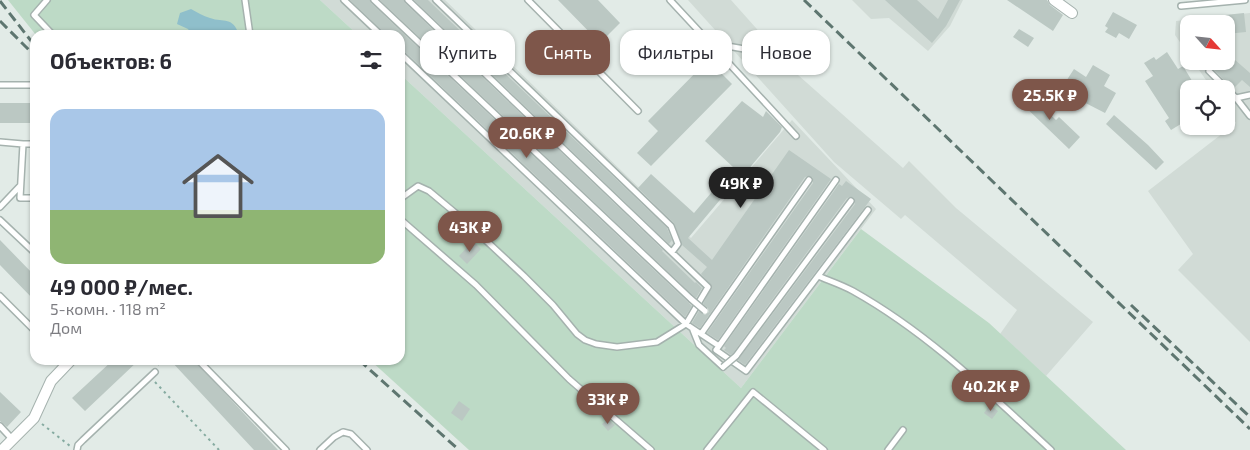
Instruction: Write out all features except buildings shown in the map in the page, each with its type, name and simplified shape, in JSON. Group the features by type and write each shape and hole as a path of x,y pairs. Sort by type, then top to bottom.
{"street":[{"path":"1054,0 1072,13"},
{"path":"2,450 34,418 51,381 66,365"}],"lane":[{"path":"47,0 34,14 48,30"},
{"path":"245,0 249,30"},
{"path":"344,0 376,30"},
{"path":"374,0 712,317"},
{"path":"405,195 418,186 429,190 524,276 584,340 596,344 617,347 657,342 686,324 708,287 408,0"},
{"path":"436,0 671,226 678,244 672,252"},
{"path":"528,0 638,111"},
{"path":"670,0 697,30"},
{"path":"1181,6 1245,0"},
{"path":"405,58 686,324 719,346"},
{"path":"732,68 796,136"},
{"path":"1209,71 1236,98 1250,116"},
{"path":"0,85 30,85"},
{"path":"1236,98 1250,95"},
{"path":"0,142 30,144"},
{"path":"22,144 20,198 30,198"},
{"path":"701,334 810,180"},
{"path":"836,180 716,350 746,371 868,210"},
{"path":"0,207 20,186"},
{"path":"693,330 699,345 723,367 736,356 851,201"},
{"path":"0,220 30,248"},
{"path":"405,223 476,285 569,379 651,450"},
{"path":"818,276 852,290 905,323 950,357 1051,450"},
{"path":"0,296 30,326"},
{"path":"203,365 286,450"},
{"path":"76,450 83,440 155,372"},
{"path":"707,450 753,392 824,450"},
{"path":"0,426 13,440"},
{"path":"888,450 903,430"},
{"path":"320,450 334,437 343,432 351,434 367,450"}],"path":[{"path":"150,377 219,450"},
{"path":"34,418 76,450"}],"shaded area":[{"path":"320,0 445,0 476,30 420,30 420,75 515,75 515,68 691,238 792,120 876,209 741,388 405,79 405,30 353,30"},
{"path":"688,0 731,0 758,30 742,30 742,60 732,49 732,30 715,30"},
{"path":"852,0 963,0 950,26 928,51 889,18 871,19"},
{"path":"1250,13 1250,342 1178,270 1193,254 1148,191 1220,135 1235,135 1235,80 1206,80 1199,70 1235,70 1235,15 1232,15"},
{"path":"1176,21 1180,21 1180,42 1175,35"},
{"path":"756,75 798,75 903,168 909,161 956,208 1093,322 1046,376 1000,334 1017,310 905,215 901,219 834,162"}],"green space":[{"path":"8,0 320,0 353,30 32,30"},
{"path":"405,79 741,388 861,229 989,323 1126,450 469,450 376,365 405,365"}],"water":[{"path":"191,9 207,17 228,21 237,30 189,30 177,24 180,13"}],"railway":[{"path":"804,0 1250,429"},
{"path":"0,1 30,40"},
{"path":"0,21 30,51"},
{"path":"1131,305 1250,417"},
{"path":"365,365 459,450"}]}
